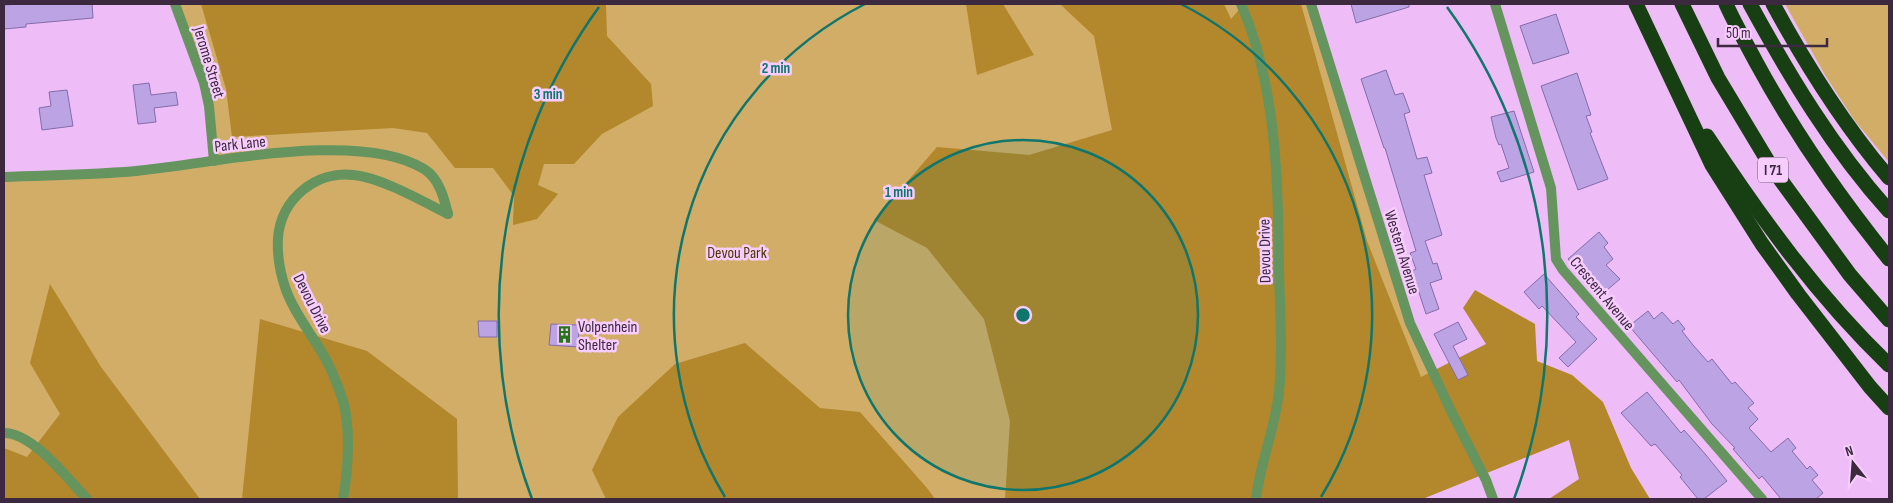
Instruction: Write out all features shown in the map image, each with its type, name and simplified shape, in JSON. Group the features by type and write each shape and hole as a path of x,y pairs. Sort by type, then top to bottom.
{"highway":[{"path":"1636,4 1712,165 1762,244 1798,294 1870,387 1889,408"},
{"name":"I 71","path":"1682,4 1718,78 1772,168 1850,275 1889,320"},
{"name":"I 71","path":"1726,4 1772,91 1818,163 1854,215 1889,259"},
{"path":"1750,4 1790,75 1824,127 1872,193 1889,211"},
{"path":"1773,4 1797,48 1842,118 1889,178"},
{"path":"1676,91 1745,193 1795,261 1823,295 1889,366"}],"street":[{"name":"Jerome Street","path":"175,4 204,83 214,161"},
{"name":"Devou Drive","path":"1241,4 1260,61 1275,144 1278,189 1281,360 1274,421 1256,499"},
{"name":"Western Avenue","path":"1311,4 1410,323 1486,480 1493,499"},
{"name":"Crescent Avenue","path":"1496,4 1551,188 1556,259 1563,270 1762,499"},
{"name":"Park Lane","path":"4,177 136,171 260,155 355,151 390,156 426,170 442,193 448,214"},
{"name":"Devou Drive","path":"344,499 347,474 344,402 333,372 287,292 278,261 280,226 289,204 311,183 319,179 342,174 374,180 448,214"},
{"path":"4,434 20,437 28,442 47,457 87,499"}],"green space":[{"name":"Devou Park","path":"175,4 1311,4 1402,300 1452,413 1397,499 4,499 4,177 214,161 209,106"},
{"path":"1785,4 1889,4 1889,162 1855,121 1825,75"}],"shaded area":[{"path":"201,4 606,4 607,36 651,84 653,106 602,134 574,164 544,164 538,185 558,194 537,219 513,225 514,196 493,168 455,168 427,133 393,128 232,137 226,89"},
{"path":"966,4 1003,4 1034,55 977,75"},
{"path":"1060,4 1224,4 1231,19 1244,4 1301,4 1367,241 1421,377 1486,344 1463,308 1475,290 1535,324 1537,361 1572,375 1603,402 1631,468 1650,499 1549,499 1579,479 1569,440 1426,499 1005,499 1010,421 984,319 927,248 874,220 937,147 1029,155 1112,130 1094,36"},
{"path":"50,284 101,367 200,499 4,499 4,448 27,457 60,414 30,363"},
{"path":"260,319 367,351 457,419 458,499 242,499"},
{"path":"745,343 820,408 860,412 935,499 606,499 592,470 618,417 675,364"}],"building":[{"path":"92,4 93,18 26,24 26,27 4,29 4,5"},
{"path":"1351,4 1409,4 1409,7 1356,23"},
{"path":"1556,14 1569,53 1533,64 1520,26"},
{"path":"1386,70 1395,95 1403,93 1410,112 1404,114 1417,159 1427,157 1432,173 1424,175 1442,235 1425,241 1433,264 1437,263 1442,279 1430,283 1439,309 1426,314 1412,271 1416,269 1410,253 1416,251 1385,148 1361,79"},
{"path":"1577,73 1591,115 1586,116 1592,132 1590,133 1608,179 1578,190 1541,86"},
{"path":"149,83 151,95 176,92 178,105 154,108 156,122 138,124 133,85"},
{"path":"67,90 73,126 42,130 39,108 51,106 49,92"},
{"path":"1514,111 1534,172 1501,182 1497,172 1509,168 1501,144 1499,145 1496,138 1491,117"},
{"path":"1599,232 1608,243 1604,247 1613,259 1606,265 1620,279 1600,296 1568,259"},
{"path":"1544,274 1579,314 1576,317 1597,339 1568,367 1559,358 1576,342 1542,306 1539,309 1524,292"},
{"path":"1648,311 1654,319 1662,312 1673,324 1678,320 1685,329 1682,331 1708,362 1712,359 1732,384 1735,382 1754,403 1748,408 1758,419 1749,428 1771,452 1788,438 1796,448 1792,451 1807,469 1810,466 1818,475 1812,480 1823,493 1816,499 1781,499 1762,476 1759,479 1733,449 1735,448 1712,424 1679,380 1677,382 1629,326"},
{"path":"478,321 497,321 497,337 479,337"},
{"path":"1458,322 1467,339 1453,346 1468,375 1458,380 1434,334"},
{"name":"Volpenhein Shelter","path":"551,324 579,325 578,347 549,345"},
{"path":"1647,392 1681,433 1684,430 1727,481 1704,499 1698,499 1680,477 1682,475 1655,444 1651,446 1621,413"}],"place":[{"name":"Volpenhein Shelter","path":"564,335"}]}
